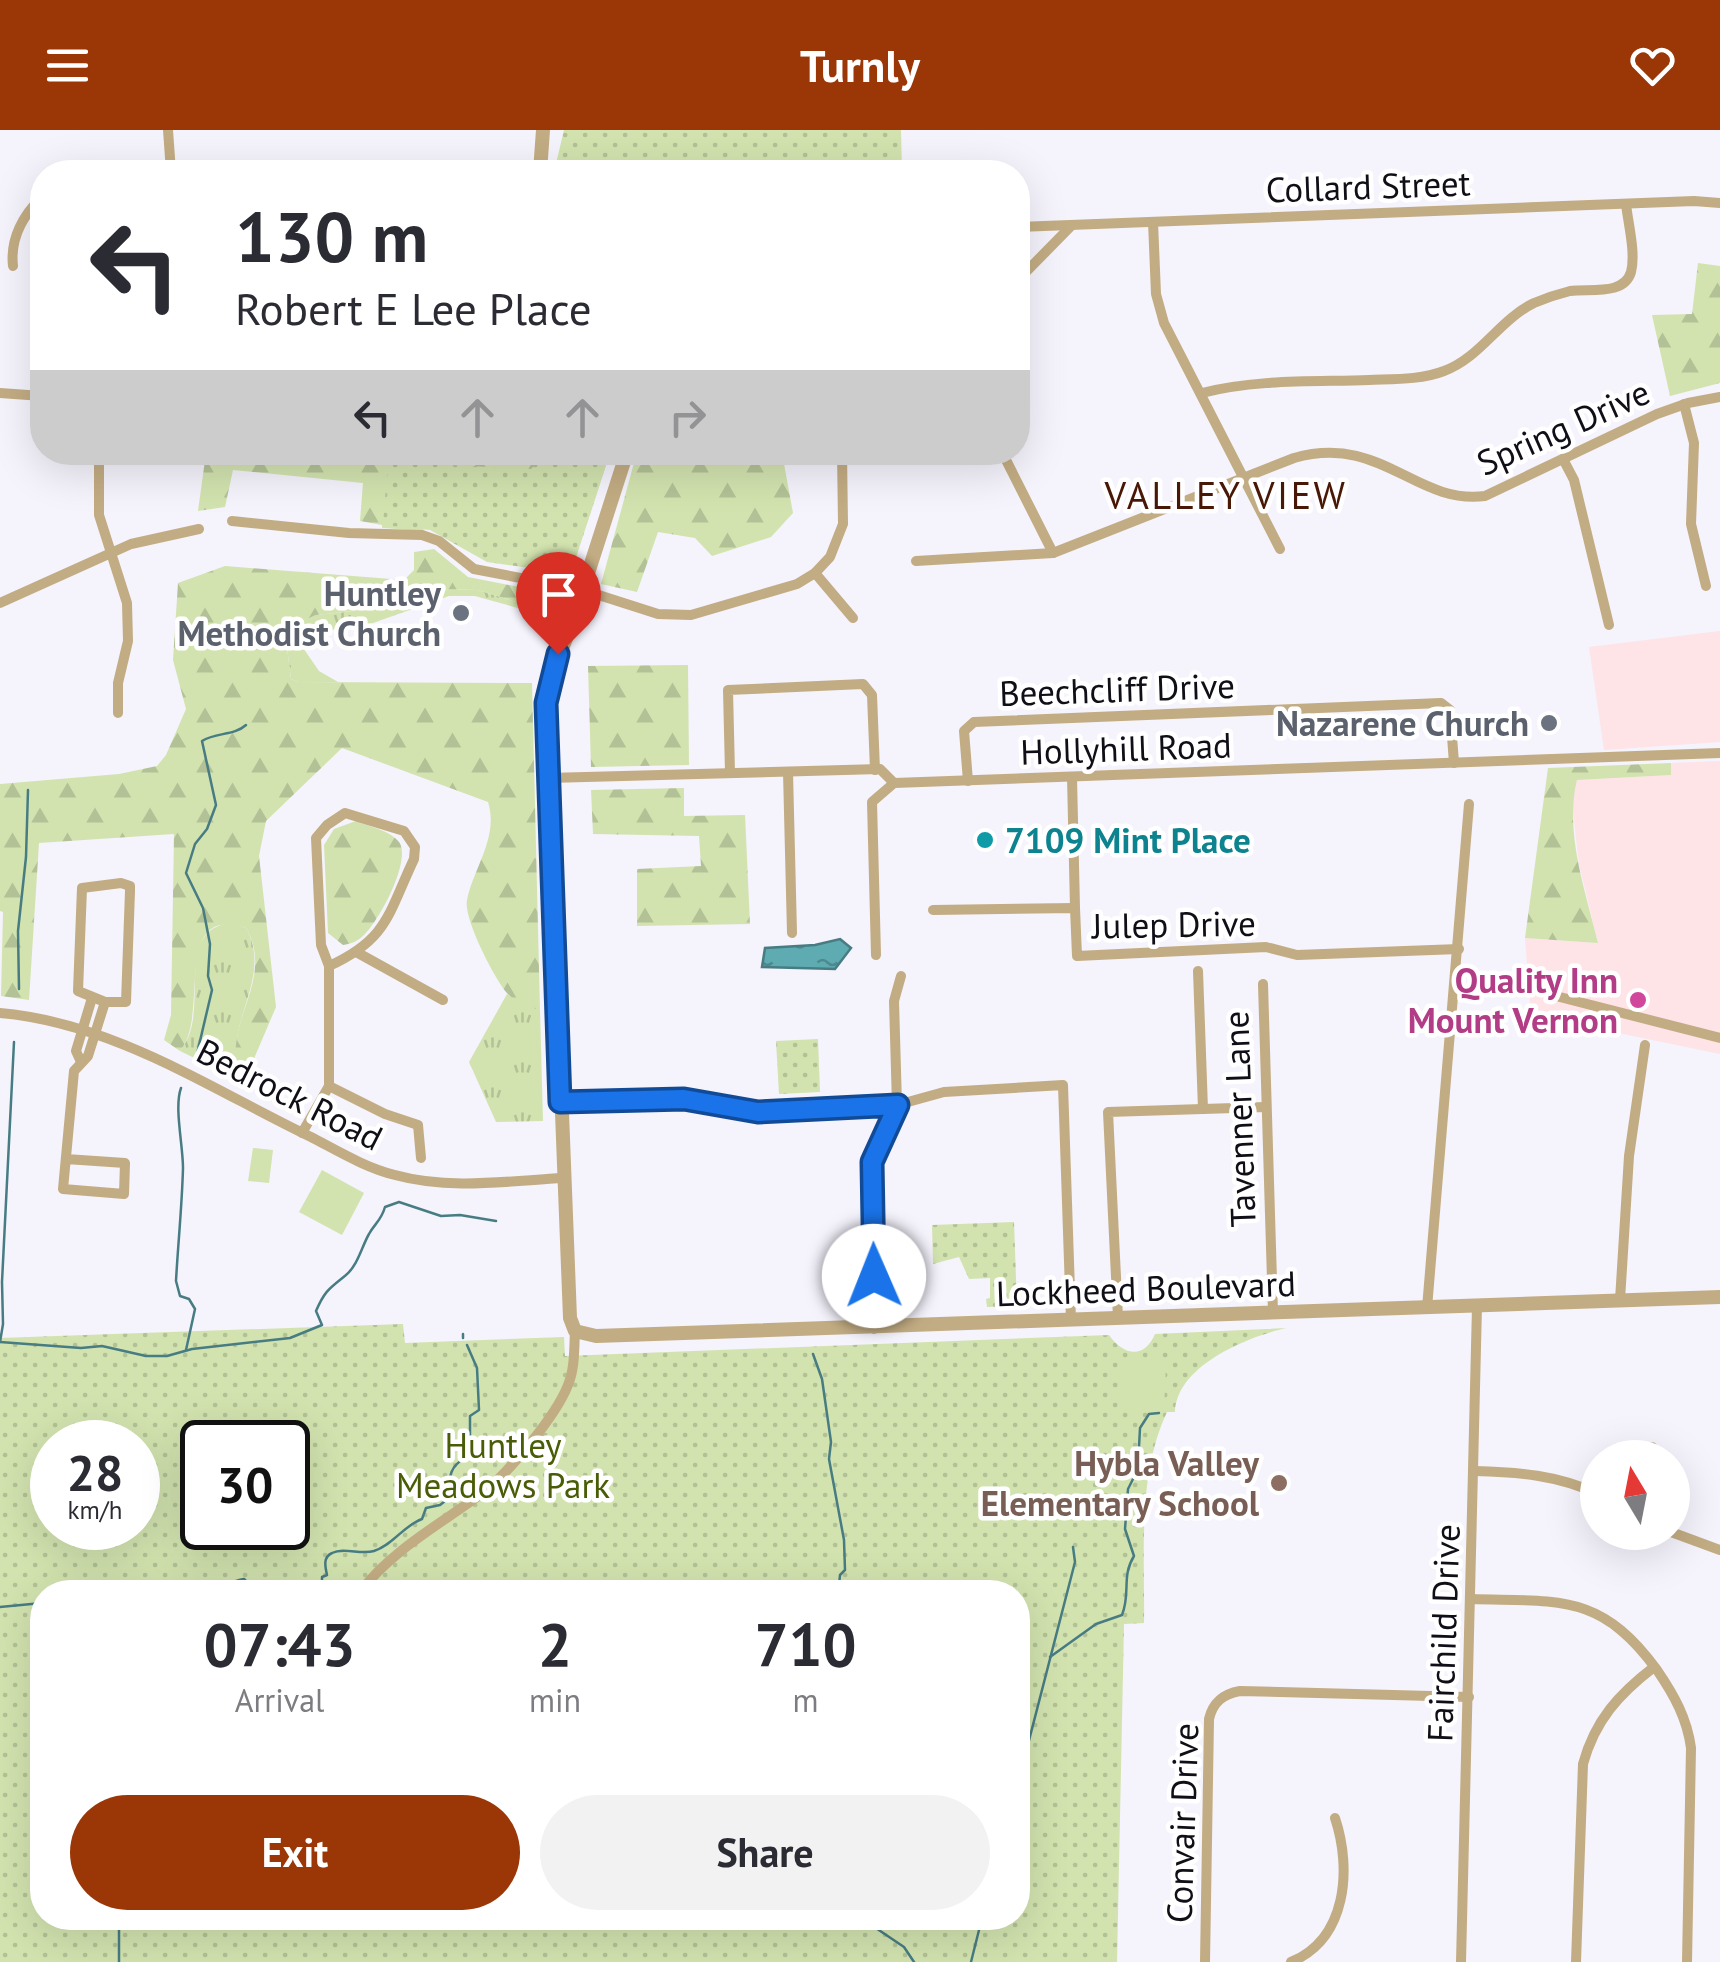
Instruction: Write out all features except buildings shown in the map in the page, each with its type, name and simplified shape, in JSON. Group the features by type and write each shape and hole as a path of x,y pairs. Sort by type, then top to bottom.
{"street":[{"path":"168,130 170,160"},
{"path":"541,160 543,130"},
{"name":"Collard Street","path":"1030,227 1720,203"},
{"path":"1202,393 1243,385 1433,375 1453,368 1502,324 1532,304 1566,292 1616,288 1627,280 1632,267 1626,204"},
{"path":"13,266 14,241 30,211"},
{"path":"1153,222 1159,310 1280,549"},
{"path":"1030,268 1072,225"},
{"path":"0,393 30,395"},
{"name":"Spring Drive","path":"916,561 1053,553 1312,453 1339,451 1365,456 1449,493 1474,497 1496,492 1684,404 1720,397"},
{"path":"1684,404 1694,443 1690,512 1706,586"},
{"path":"1563,459 1574,480 1609,625"},
{"path":"98,465 99,516 125,592 129,628 118,683 118,713"},
{"path":"372,1580 410,1543 480,1494 512,1465 564,1394 572,1368 574,1331 570,1318 563,1178 547,691 624,465"},
{"path":"232,521 348,533 422,535 439,541 474,569 583,590 658,614 678,616 699,614 797,584 815,574 830,557 842,532 842,465"},
{"path":"1009,465 1053,553"},
{"path":"0,603 111,552 199,529"},
{"path":"815,574 853,618"},
{"path":"730,773 728,690 863,684 872,696 875,770"},
{"name":"Beechcliff Drive","path":"968,781 964,731 974,722 1441,702 1450,710 1454,763"},
{"name":"Hollyhill Road","path":"894,783 1720,753"},
{"path":"548,778 880,770 894,783 872,802 876,955"},
{"path":"788,772 792,933"},
{"path":"1072,777 1075,908"},
{"path":"1428,1308 1469,804"},
{"path":"302,1133 329,1086 329,966 322,945 316,838 326,825 346,813 404,831 415,847 414,858 380,931 358,953 329,966"},
{"path":"120,883 130,886 126,1002 105,1002 78,990 82,888 120,883"},
{"name":"Julep Drive","path":"933,910 1075,908 1077,956 1266,947 1297,954 1459,949"},
{"path":"358,953 443,1000"},
{"path":"1198,971 1203,1109"},
{"path":"874,1329 872,1162 898,1105 894,1001 902,976"},
{"name":"Tavenner Lane","path":"1262,984 1273,1313"},
{"path":"1552,995 1720,1038"},
{"path":"81,1062 76,1051 92,998"},
{"path":"66,1159 125,1163 124,1194 63,1189 74,1071 88,1056 105,1002"},
{"name":"Bedrock Road","path":"0,1013 98,1033 165,1062 379,1170 448,1183 563,1178"},
{"path":"1620,1300 1629,1156 1645,1045"},
{"path":"560,1102 684,1099 758,1112 898,1105 944,1092 1063,1085 1071,1320"},
{"path":"329,1086 385,1114 418,1125 420,1158"},
{"path":"1118,1318 1108,1112 1266,1107"},
{"name":"Lockheed Boulevard","path":"574,1331 596,1336 874,1329 1720,1297"},
{"name":"Fairchild Drive","path":"1462,1962 1477,1306"},
{"path":"1475,1470 1534,1474 1580,1487"},
{"path":"1690,1539 1720,1550"},
{"path":"1471,1599 1554,1602 1588,1609 1623,1630 1680,1706 1692,1748 1688,1962"},
{"path":"1576,1962 1583,1764 1593,1734 1608,1708 1622,1691 1654,1667"},
{"name":"Convair Drive","path":"1205,1962 1209,1719 1216,1703 1240,1691 1469,1697"},
{"path":"1292,1962 1308,1954 1326,1937 1340,1908 1343,1852 1334,1818"}],"shaded area":[{"path":"1720,631 1720,742 1604,750 1589,647"},
{"path":"1720,761 1720,1054 1531,1015 1525,938 1598,943 1579,864 1572,804 1577,780 1670,775 1671,763"}],"green space":[{"path":"564,130 901,130 902,160 557,160"},
{"path":"1698,263 1720,266 1720,383 1670,396 1652,315 1692,314"},
{"path":"204,465 606,465 585,529 422,524 424,531 382,528 360,521 363,483 233,470 225,507 198,511"},
{"path":"388,465 531,469 535,465 606,465 572,570 567,573 487,562 430,530 383,525"},
{"path":"633,465 784,465 793,513 771,537 712,556 695,538 658,532 637,592 601,584"},
{"path":"434,549 468,577 550,593 558,598 551,613 478,590 438,589 381,608 316,615 291,626 286,640 291,679 532,683 540,1010 522,1004 506,992 487,961 467,909 490,827 488,802 342,748 266,821 259,856 276,1007 244,1082 236,1043 255,968 254,948 246,928 223,925 208,932 200,946 196,967 189,1034 180,1051 164,1040 171,1015 174,834 39,843 29,1000 1,996 0,784 119,774 157,766 166,755 186,709 173,660 178,583 225,566 404,580 414,570 414,552"},
{"path":"438,589 478,590 551,613 532,612 475,596 449,596 373,623 301,635 299,642 319,671 338,682 291,679 286,640 292,625 316,615 381,608"},
{"path":"688,665 689,765 591,767 588,666"},
{"path":"1671,763 1671,775 1577,780 1575,841 1598,943 1525,938 1548,768"},
{"path":"684,788 684,816 745,815 750,924 637,926 637,869 701,866 699,836 593,834 591,790"},
{"path":"356,821 395,838 402,851 401,862 392,890 370,928 357,941 343,945 328,933 324,845 334,829"},
{"path":"230,923 246,928 253,948 251,987 236,1044 244,1082 180,1051 193,1016 197,957 202,941 212,929"},
{"path":"507,994 540,1010 543,1121 496,1122 469,1062"},
{"path":"818,1039 820,1092 779,1094 776,1041"},
{"path":"253,1148 273,1150 269,1183 248,1181"},
{"path":"322,1170 364,1193 342,1235 299,1212"},
{"path":"1014,1222 1017,1306 987,1307 990,1278 969,1279 959,1257 933,1264 932,1225"},
{"name":"Huntley Meadows Park","path":"403,1324 405,1343 564,1337 565,1356 1109,1335 1133,1352 1145,1348 1155,1334 1286,1328 1235,1346 1201,1367 1179,1395 1175,1412 1167,1412 1157,1437 1145,1515 1144,1623 1124,1624 1117,1962 0,1962 0,1338"},
{"path":"1122,1360 1166,1362 1164,1411 1120,1410"}],"water":[{"path":"840,939 851,948 835,969 762,967 765,948"}],"waterway":[{"path":"196,1058 212,990 208,976 210,944 203,908 186,873 195,844 207,829 216,805 202,741 246,725"},
{"path":"19,989 18,931 28,790"},
{"path":"0,1342 14,1042"},
{"path":"181,1088 183,1168 176,1281 180,1296 189,1299 195,1309 186,1350"},
{"path":"0,1342 102,1346 146,1356 167,1356 192,1349 290,1338 322,1325 316,1311 319,1304 354,1266 385,1207 399,1202 441,1216 496,1221"},
{"path":"322,1580 327,1575 325,1562 329,1555 381,1548 422,1519 426,1508 449,1498 452,1470 465,1458 470,1439 470,1416 479,1410 477,1368 467,1345"},
{"path":"813,1354 822,1379 831,1442 829,1459 844,1540 845,1570 840,1580"},
{"path":"1050,1657 1096,1624 1122,1615 1134,1556 1125,1529 1133,1460 1139,1447 1140,1428 1149,1414 1159,1413"},
{"path":"1030,1736 1075,1562 1073,1547"},
{"path":"241,1580 245,1580"},
{"path":"0,1607 30,1604"},
{"path":"119,1930 119,1962"},
{"path":"879,1930 904,1947 914,1962"},
{"path":"971,1962 979,1930"}],"place":[{"name":"Huntley Methodist Church","path":"461,613"},
{"name":"Nazarene Church","path":"1549,723"},
{"name":"7109 Mint Place","path":"985,840"},
{"name":"Quality Inn Mount Vernon","path":"1638,1000"},
{"name":"Hybla Valley Elementary School","path":"1279,1483"}],"district":[{"name":"VALLEY VIEW","path":"1226,494"}],"route":[{"path":"558,654 546,703 560,1102 684,1099 758,1112 898,1105 872,1162 874,1276"}]}
